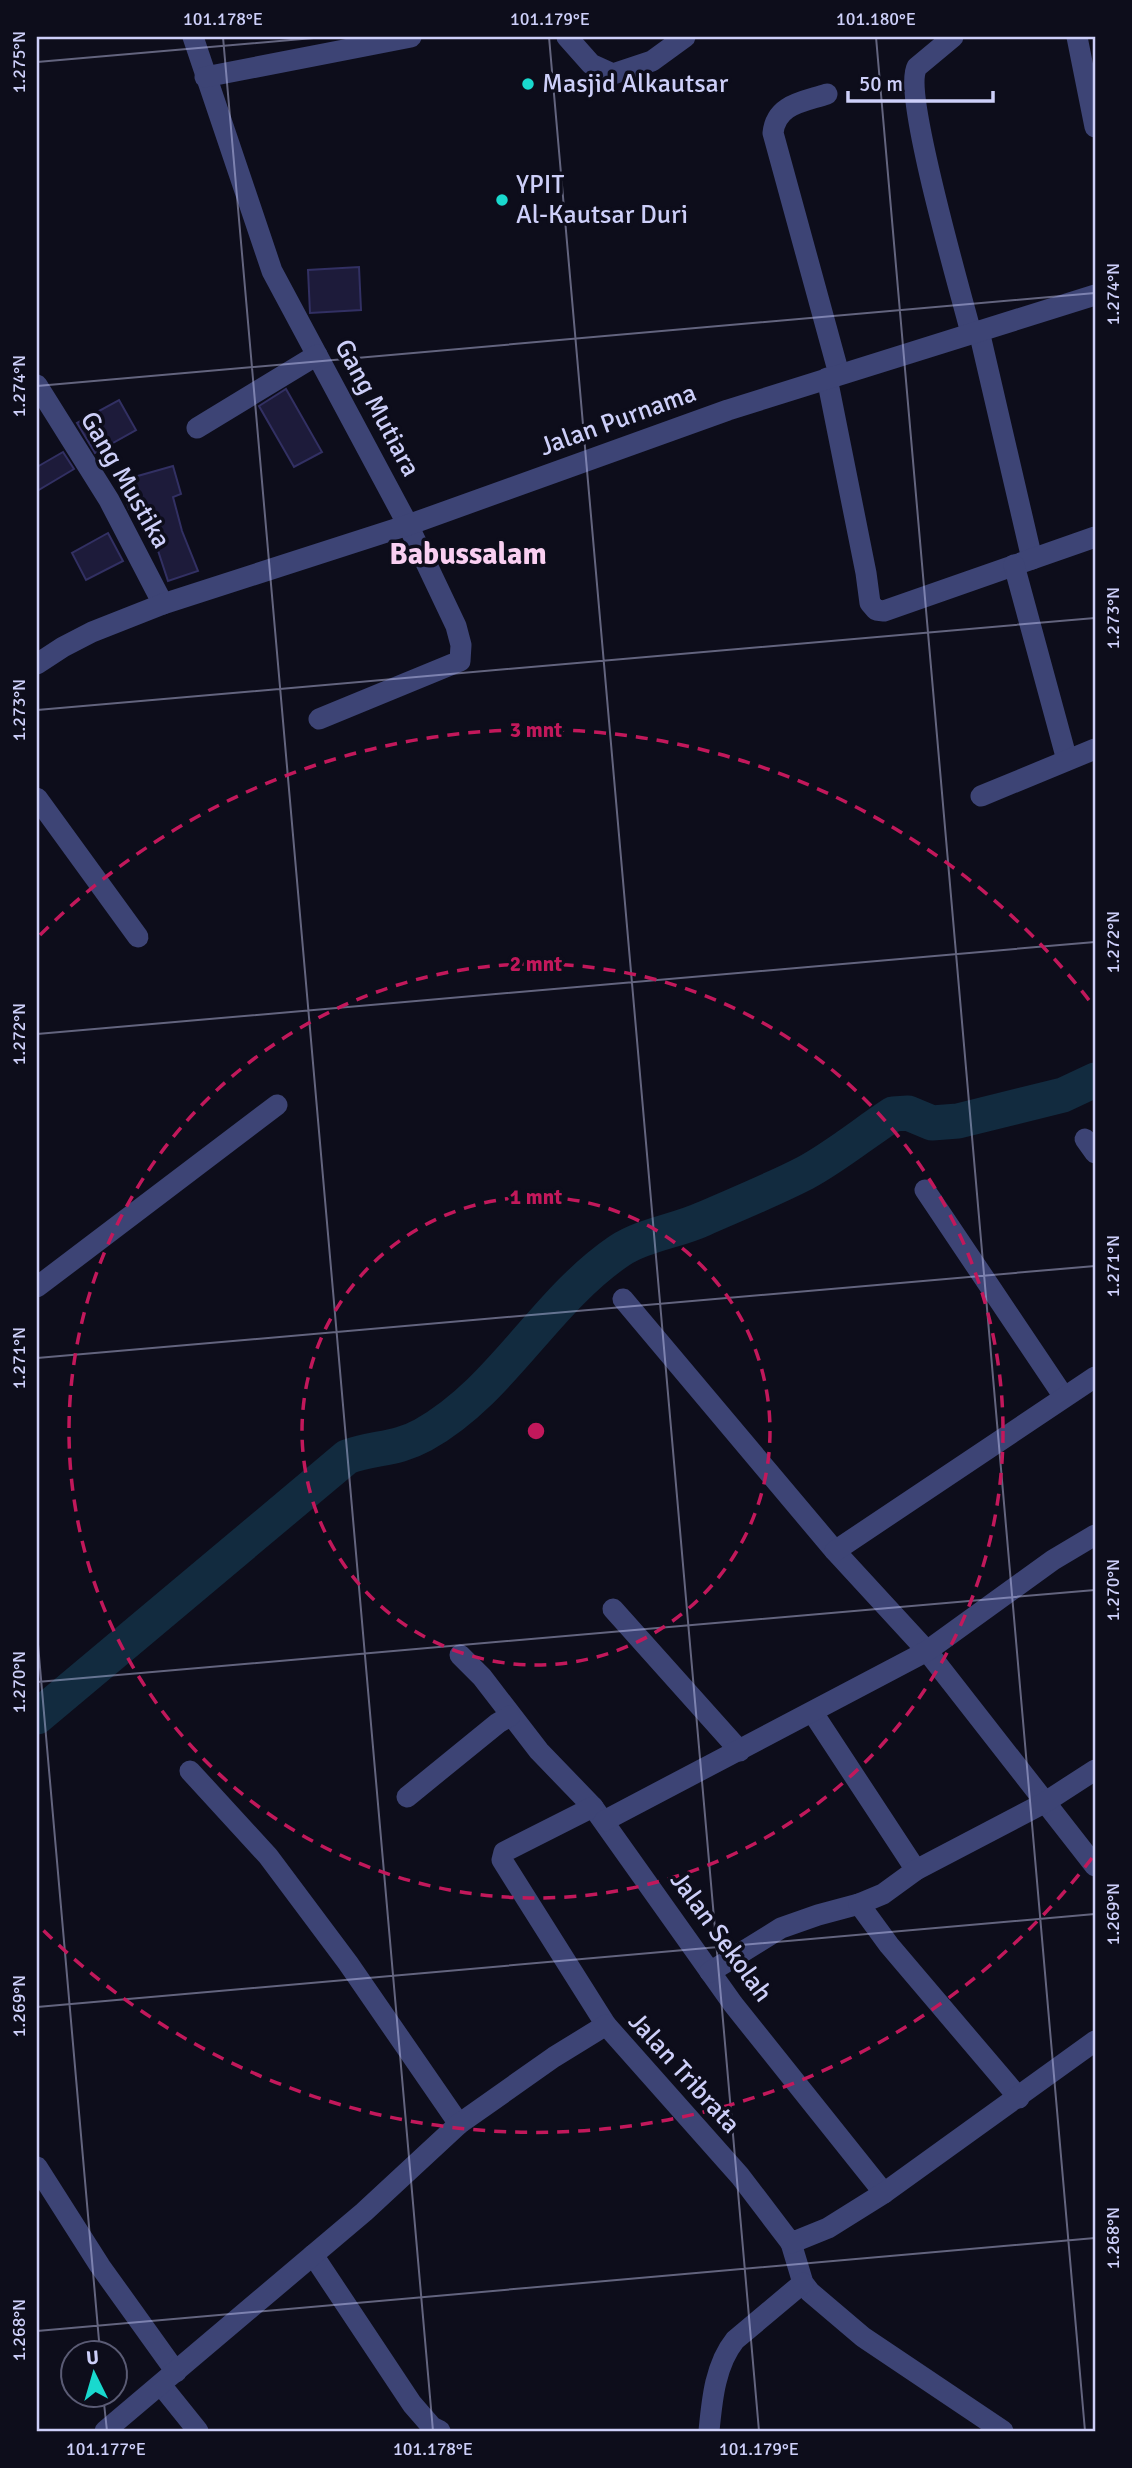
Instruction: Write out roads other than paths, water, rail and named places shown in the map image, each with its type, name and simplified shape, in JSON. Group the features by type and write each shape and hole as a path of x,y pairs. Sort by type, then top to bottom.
{"street":[{"name":"Gang Mutiara","path":"193,37 272,271 408,525 456,626 461,645 461,659 319,719"},
{"path":"205,77 411,37"},
{"path":"567,37 591,64 613,74 652,61 683,38"},
{"path":"953,37 917,67 913,74 913,92 925,157 975,332 1067,760"},
{"path":"1084,48 1095,127"},
{"path":"827,94 780,112 774,121 774,133 833,376 872,607 884,611 1095,537"},
{"name":"Jalan Purnama","path":"37,664 92,632 163,604 408,525 728,410 1095,295"},
{"path":"197,428 317,355"},
{"name":"Gang Mustika","path":"37,385 108,500 163,604"},
{"path":"981,796 1095,748"},
{"path":"37,798 138,937"},
{"path":"37,1287 277,1105"},
{"path":"925,1190 1065,1397"},
{"path":"623,1299 835,1551 927,1651 1095,1866"},
{"path":"835,1551 1065,1397 1093,1383"},
{"path":"606,2025 502,1860 504,1852 521,1841 598,1814 740,1751 813,1713 927,1651 1053,1560 1095,1535"},
{"path":"613,1609 740,1751"},
{"name":"Jalan Sekolah","path":"460,1654 482,1677 539,1751 598,1814 733,2004 884,2193"},
{"path":"813,1713 916,1870"},
{"path":"407,1797 510,1716"},
{"path":"710,1972 781,1928 883,1894 916,1870 1044,1803 1095,1770"},
{"path":"190,1771 268,1856 348,1963 459,2124"},
{"path":"859,1904 889,1945 1019,2098"},
{"name":"Jalan Tribrata","path":"105,2431 313,2255 459,2124 522,2078 606,2025 740,2176 791,2243"},
{"path":"1003,2431 863,2337 810,2292 803,2283 791,2243 828,2228 884,2193 1095,2041"},
{"path":"37,2167 100,2266 198,2431"},
{"path":"313,2255 432,2430"},
{"path":"709,2431 712,2403 728,2349 735,2340 803,2283"}],"waterway":[{"path":"37,1717 347,1457 413,1440 451,1417 500,1371 568,1295 619,1251 639,1241 703,1219 793,1179 827,1160 893,1114 908,1113 932,1123 958,1121 1063,1095 1095,1080"}],"place":[{"name":"Masjid Alkautsar","path":"528,84"},
{"name":"YPIT Al-Kautsar Duri","path":"502,200"}],"district":[{"name":"Babussalam","path":"468,554"}]}
